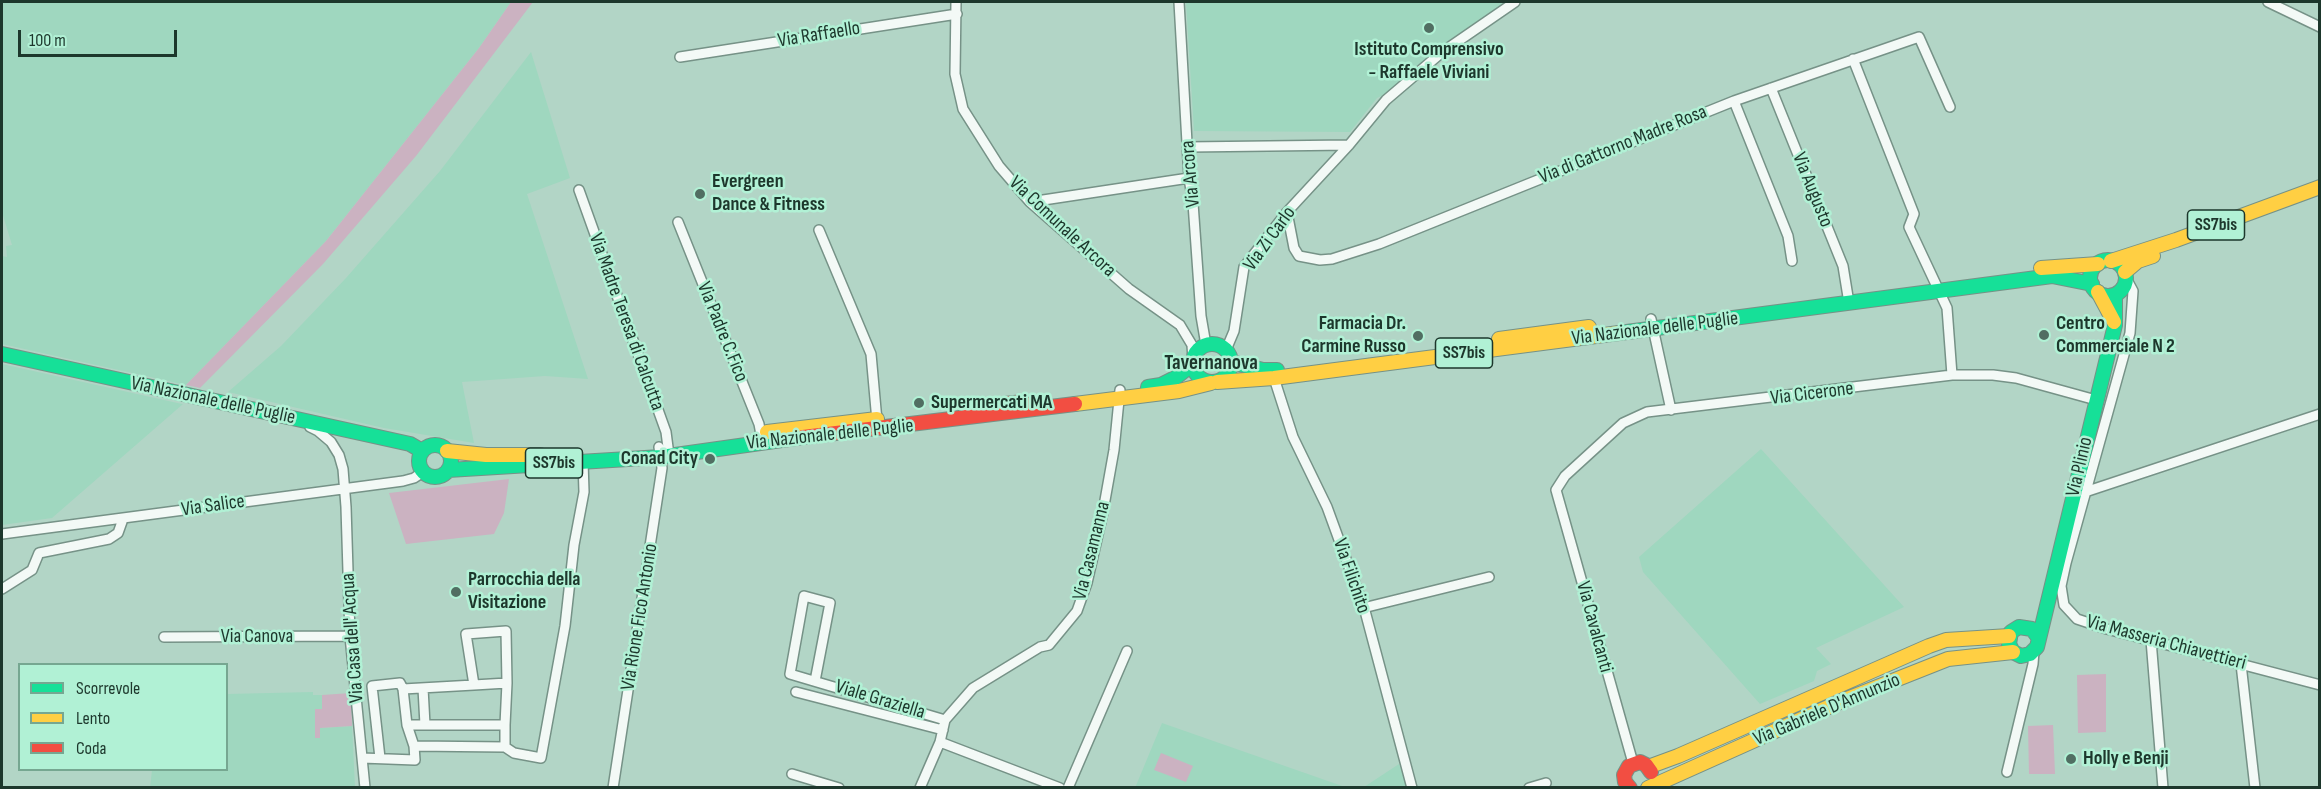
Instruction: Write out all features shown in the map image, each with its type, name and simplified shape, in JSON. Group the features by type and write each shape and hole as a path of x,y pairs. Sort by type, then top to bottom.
{"main road":[{"name":"Via Nazionale delle Puglie","path":"1937,287 2042,268 2104,262 2176,240 2319,187"},
{"name":"SS7bis","path":"2126,275 2138,261 2319,195"},
{"path":"2115,326 2095,288 2091,273 2104,262 2120,264 2126,275 2125,283 2117,293"},
{"name":"Via Nazionale delle Puglie","path":"448,470 583,461 1120,394 1179,391 1214,382 1937,287 2052,276 2095,288"},
{"name":"SS7bis","path":"2095,288 2103,295 2117,293"},
{"name":"Via Plinio","path":"2033,638 2046,609 2115,326 2117,293"},
{"path":"1193,362 1196,375 1200,379 1214,382 1228,374 1228,356 1217,345 1206,345"},
{"name":"SS7bis","path":"1193,362 1198,351 1206,345"},
{"name":"Via Nazionale delle Puglie","path":"2,354 410,444 422,451"},
{"name":"Via Nazionale delle Puglie","path":"1228,356 1273,374"},
{"name":"Via Nazionale delle Puglie","path":"1120,394 1161,385 1177,377 1193,362"},
{"name":"SS7bis","path":"422,451 435,445 447,451"},
{"path":"422,451 419,459 423,471"},
{"name":"Via Nazionale delle Puglie","path":"447,451 486,455 664,451"},
{"path":"447,451 451,461 448,470"},
{"name":"SS7bis","path":"423,471 436,477 448,470"},
{"path":"2015,629 2033,638 2026,656 2013,652 2008,644 2009,636 2015,629"},
{"name":"Via Gabriele D'Annunzio","path":"1647,788 1652,776 1648,767 1929,646 1946,640 2009,636"},
{"name":"Via Gabriele D'Annunzio","path":"1647,788 1842,701 1948,659 2013,652"},
{"path":"1625,786 1624,775 1633,763 1640,762 1648,767"}],"street":[{"name":"Via Comunale Arcora","path":"956,2 955,74 963,110 999,166 1030,202 1129,289 1180,325 1192,345 1193,362"},
{"name":"Via Arcora","path":"1179,2 1189,178 1193,203 1201,316 1206,345"},
{"name":"Via Zi Carlo","path":"1228,356 1244,267 1287,212 1349,145 1386,100 1441,53 1515,2"},
{"path":"2268,2 2319,27"},
{"name":"Via Raffaello","path":"680,57 957,14"},
{"name":"Via di Gattorno Madre Rosa","path":"1287,212 1294,248 1299,256 1314,260 1332,259 1379,244 1734,101 1919,37 1950,107"},
{"path":"1853,59 1912,208 1914,214 1909,227 1947,308 1952,375"},
{"name":"Via Augusto","path":"1771,88 1843,266 1848,298"},
{"path":"1734,101 1788,236 1792,261"},
{"path":"1188,147 1349,145"},
{"path":"1030,202 1189,178"},
{"name":"Via Madre Teresa di Calcutta","path":"579,190 666,432 664,451"},
{"name":"Via Padre C.Fico","path":"678,222 759,424 761,437"},
{"path":"819,230 871,354 877,425"},
{"path":"2126,275 2133,291 2132,315"},
{"path":"2117,293 2132,315"},
{"name":"Via Masseria Chiavettieri","path":"2132,315 2130,333 2066,564 2061,586 2064,605 2077,619 2319,684"},
{"path":"1652,324 1671,410"},
{"name":"Via Filichito","path":"1273,374 1293,436 1327,507 1363,608 1413,788"},
{"name":"Via Cicerone","path":"1556,490 1565,476 1623,423 1647,412 1952,375 1993,375 2016,378 2096,400"},
{"name":"Via Casamanna","path":"920,788 940,742 945,720 972,688 1040,647 1049,645 1077,611 1087,583 1102,517 1114,450 1120,394"},
{"path":"2085,492 2319,414"},
{"name":"Via Casa dell' Acqua","path":"286,417 318,431 339,455 343,468 350,636 364,788"},
{"name":"Via Rione Fico Antonio","path":"613,788 664,451"},
{"path":"414,746 505,747 514,753 542,758 565,626 574,545 584,492 583,461"},
{"name":"Via Salice","path":"2,534 403,481 414,478 423,471"},
{"name":"Via Cavalcanti","path":"1556,490 1633,763"},
{"path":"2,590 32,570 39,553 109,539 118,532 123,519"},
{"path":"1363,608 1489,577"},
{"name":"Viale Graziella","path":"815,681 830,603 804,596 790,674 945,720"},
{"path":"474,685 466,634 506,631 505,747"},
{"name":"Via Canova","path":"164,637 350,636"},
{"name":"Via Plinio","path":"2007,772 2034,664 2033,638"},
{"path":"2151,640 2163,788"},
{"path":"1068,788 1127,651"},
{"path":"2241,664 2255,788"},
{"path":"362,758 415,760 414,746 407,725 403,688 400,683 372,686 380,758"},
{"path":"403,688 507,683"},
{"path":"423,688 425,725"},
{"path":"796,692 943,730"},
{"path":"407,725 505,725"},
{"path":"940,742 1060,788"},
{"path":"792,774 839,788"},
{"path":"1529,788 1546,783"}],"shaded area":[{"path":"2,2 511,2 479,48 326,241 186,385 2,344 2,256 7,257 6,246 12,245 2,212"},
{"path":"511,2 533,2 416,156 323,264 200,388 186,385 326,241 479,48"},
{"path":"1186,2 1508,2 1392,91 1377,98 1350,132 1194,131"},
{"path":"531,52 570,178 527,194 588,379 545,376 462,382 474,443 384,428 228,392 281,346 346,278 440,171"},
{"path":"2,364 183,404 52,518 2,525"},
{"path":"1761,449 1904,607 1816,648 1831,664 1817,671 1814,681 1760,704 1643,572 1639,557"},
{"path":"509,479 504,513 494,534 406,544 389,493"},
{"path":"2106,674 2106,732 2078,733 2077,675"},
{"path":"313,692 313,695 322,695 322,709 315,710 320,728 352,726 355,787 150,788 152,771 228,771 228,694"},
{"path":"351,693 352,726 320,728 320,738 315,738 315,709 322,709 322,695"},
{"path":"1162,723 1345,787 1135,788"},
{"path":"2053,725 2055,774 2029,774 2028,726"},
{"path":"1161,753 1193,766 1186,782 1154,770"},
{"path":"1399,764 1407,787 1364,787"}],"traffic: fast":[{"path":"2108,260 2120,266 2126,278 2120,290 2108,296 2096,290 2090,278 2096,266 2108,260"},
{"path":"1619,333 2052,276 2092,284"},
{"path":"2038,637 2032,629 2019,627 2011,632 2009,644 2013,652 2021,656 2030,654 2037,647 2115,325 2115,295"},
{"path":"1212,344 1219,345 1225,350 1230,356 1231,363 1230,370 1225,376 1219,381 1212,382 1205,381 1199,376 1194,370 1193,363 1194,356 1199,350 1205,345 1212,344"},
{"path":"2,354 410,444 422,451"},
{"path":"1231,362 1263,370 1277,370"},
{"path":"1148,387 1161,385 1175,378 1193,364"},
{"path":"448,470 661,457 803,437"},
{"path":"435,445 446,450 451,461 446,472 435,477 424,472 419,461 424,450 435,445"}],"traffic: slow":[{"path":"2111,261 2176,240 2320,187"},
{"path":"2125,272 2138,261 2153,256"},
{"path":"2041,268 2098,264"},
{"path":"2098,292 2114,322"},
{"path":"1499,339 1589,327"},
{"path":"1217,382 1274,378 1619,333"},
{"path":"1075,404 1179,391 1211,383"},
{"path":"767,432 877,419"},
{"path":"447,451 486,455 540,455"},
{"path":"1648,767 1929,646 1946,640 2009,636"},
{"path":"1648,788 1842,701 1948,659 2013,652"}],"traffic: jam":[{"path":"969,408 1023,402"},
{"path":"803,437 1075,404"},
{"path":"1630,788 1625,782 1624,775 1629,766 1640,762 1646,765 1651,772"}],"place":[{"name":"Istituto Comprensivo - Raffaele Viviani","path":"1429,28"},
{"name":"Evergreen Dance & Fitness","path":"700,194"},
{"name":"Centro Commerciale N 2","path":"2044,335"},
{"name":"Farmacia Dr. Carmine Russo","path":"1418,336"},
{"name":"Supermercati MA","path":"919,403"},
{"name":"Conad City","path":"710,459"},
{"name":"Parrocchia della Visitazione","path":"456,592"},
{"name":"Holly e Benji","path":"2071,759"}],"district":[{"name":"Tavernanova","path":"1211,364"}]}
